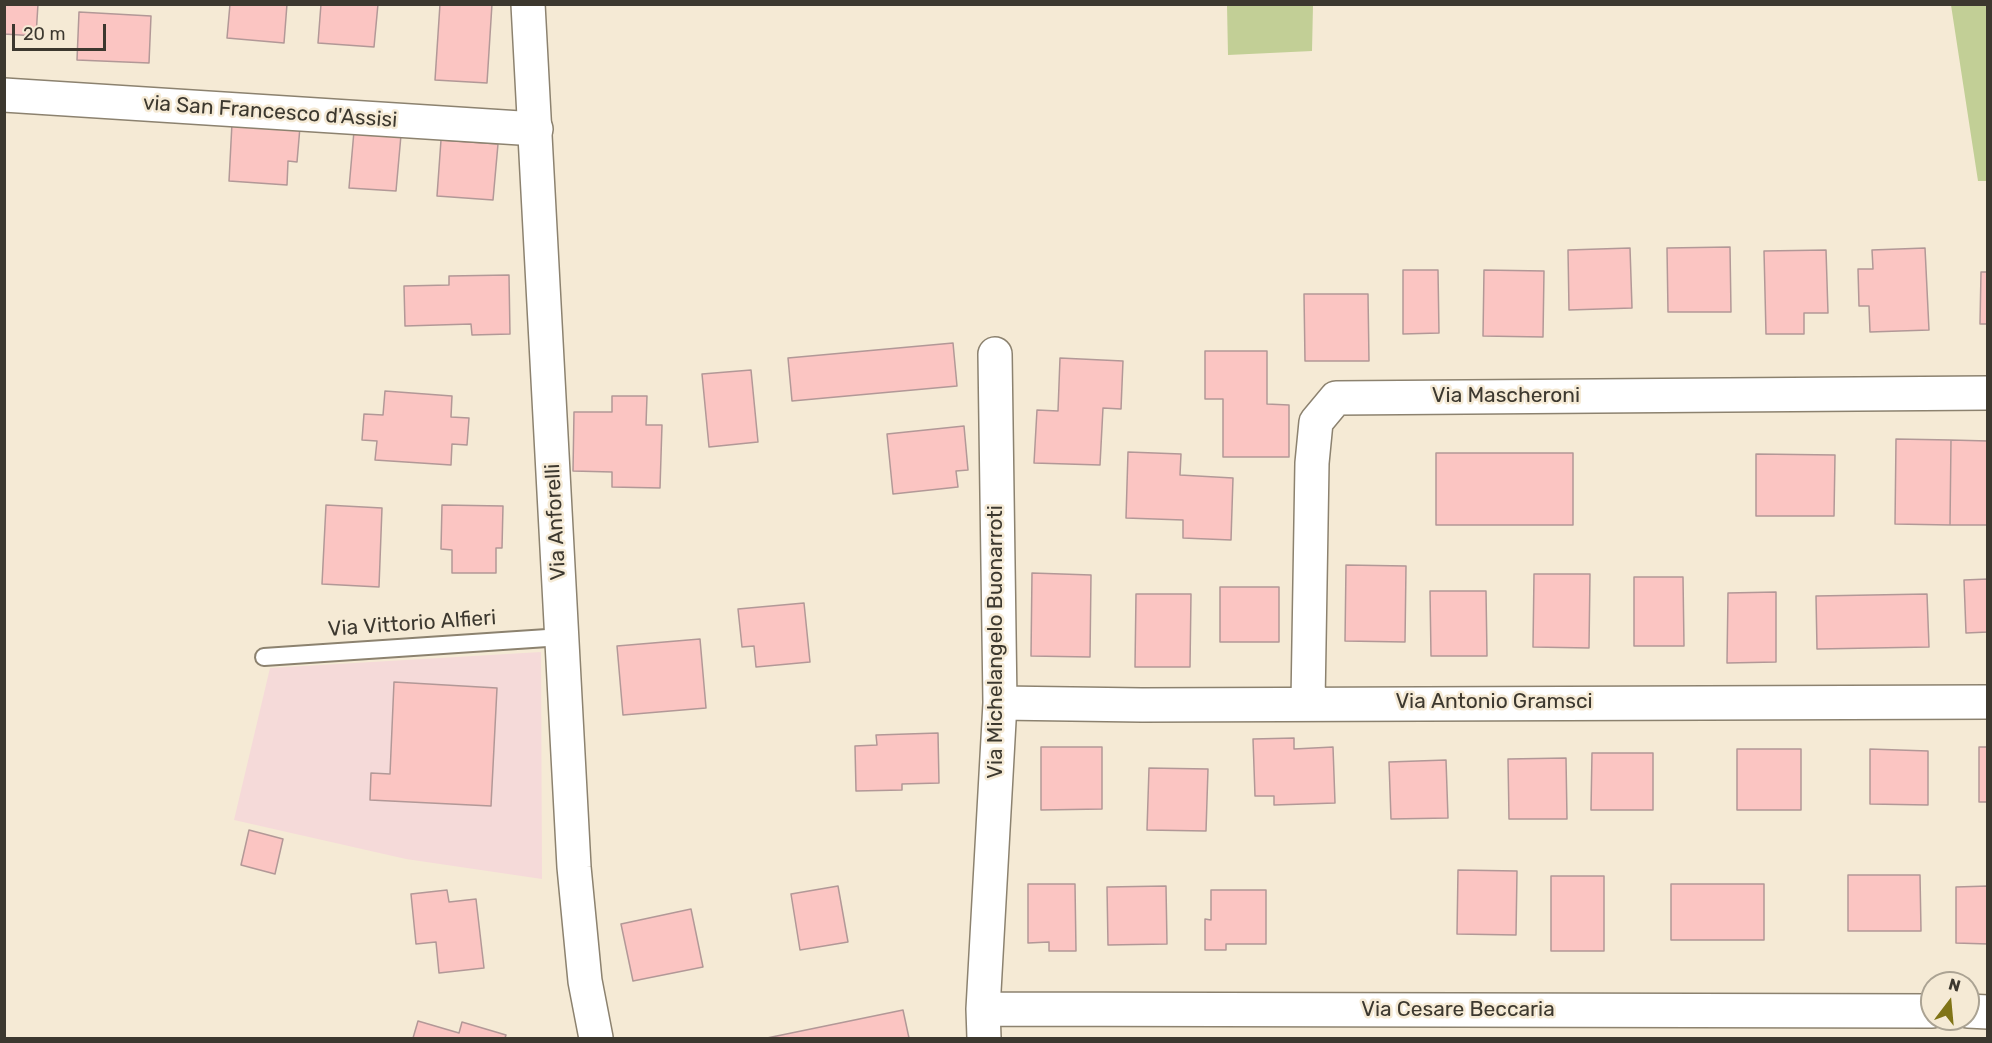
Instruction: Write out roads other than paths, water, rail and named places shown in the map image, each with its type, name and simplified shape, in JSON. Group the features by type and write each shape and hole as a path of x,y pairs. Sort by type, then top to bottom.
{"street":[{"name":"Via Anforelli","path":"528,4 574,867 585,981 596,1038"},
{"name":"via San Francesco d'Assisi","path":"4,95 536,129"},
{"name":"Via Michelangelo Buonarroti","path":"984,1024 1000,703 995,354"},
{"name":"Via Mascheroni","path":"1308,702 1313,453 1316,422 1336,398 1988,393"},
{"name":"Via Antonio Gramsci","path":"1000,703 1142,705 1308,702 1988,702"},
{"name":"Via Cesare Beccaria","path":"984,1024 1920,1011"}],"lane":[{"name":"Via Vittorio Alfieri","path":"264,657 562,637"}]}
